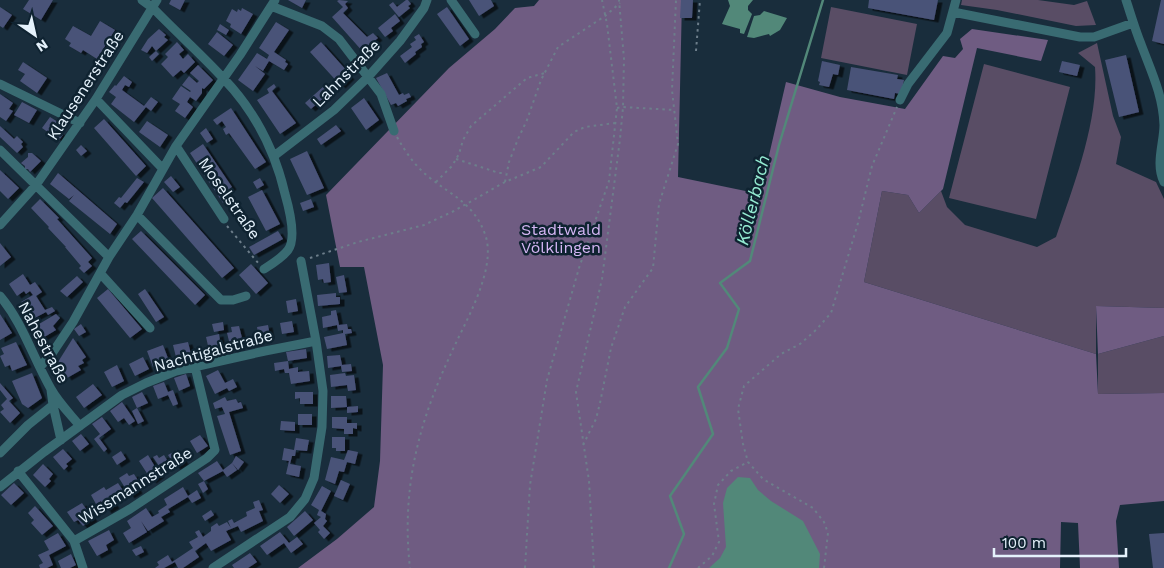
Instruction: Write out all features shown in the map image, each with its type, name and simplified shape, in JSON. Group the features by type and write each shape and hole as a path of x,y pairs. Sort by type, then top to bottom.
{"street":[{"path":"142,0 155,4 224,78 255,120 274,156 288,203 292,240 288,249 278,260 264,270"},
{"name":"Lahnstraße","path":"274,156 334,110 368,77 400,41 424,8 427,0"},
{"path":"451,0 475,34"},
{"path":"900,100 908,84 947,34 956,0"},
{"path":"1126,0 1133,23 1156,80 1162,104 1164,126 1160,164 1164,182"},
{"path":"40,367 53,352 73,322 108,257 137,214 176,146 224,78 273,3 316,23 339,39 381,94 394,131"},
{"name":"Klausenerstraße","path":"0,226 36,185 80,123 155,4"},
{"path":"953,12 1080,37 1094,37 1133,23"},
{"path":"0,84 80,123"},
{"path":"96,99 162,168"},
{"name":"Moselstraße","path":"176,146 224,219"},
{"path":"0,150 108,257"},
{"path":"137,214 221,300 233,300 246,296"},
{"path":"213,568 290,517 305,499 314,478 322,427 323,391 316,340 301,261"},
{"path":"100,274 150,328"},
{"name":"Nahestraße","path":"0,296 7,304 31,346 51,390 80,426"},
{"name":"Nachtigalstraße","path":"0,486 122,395 146,383 194,367 316,340"},
{"name":"Wissmannstraße","path":"74,541 130,509 207,458 214,450 194,367"},
{"path":"51,390 61,440"},
{"path":"0,453 28,424 53,405"},
{"path":"18,471 74,541 83,568"}],"path":[{"path":"525,568 530,485 547,380 579,268 609,181 617,108 602,0"},
{"path":"583,445 596,419 611,348 625,307 653,268 659,204 678,144 672,90 676,0"},
{"path":"696,52 700,0"},
{"path":"504,182 508,162 545,73 558,47 605,16 619,1"},
{"path":"594,568 589,481 576,392 602,279 623,107 624,59 619,1"},
{"path":"436,182 452,166 471,126 527,78 545,73"},
{"path":"824,568 828,533 824,522 813,508 763,479 748,462 742,444 738,409 744,386 782,354 800,344 831,313 858,223 872,166 900,100"},
{"path":"617,108 674,110"},
{"path":"301,261 358,242 424,225 504,182 541,167 574,132 585,127 615,123"},
{"path":"394,131 408,156 436,182 458,197 476,214 486,235 489,256 483,284 444,368 419,440 408,508 407,542 410,568"},
{"path":"456,159 498,173 506,173"},
{"name":"Moselstraße","path":"224,219 226,225 264,270"},
{"path":"698,568 712,556 719,542 714,504 718,485 731,471 748,462"}],"shaded area":[{"path":"728,0 753,0 748,6 748,10 752,14 744,34 740,33 740,29 722,24 730,6"},
{"path":"962,0 1038,0 1074,5 1087,1 1096,25 1076,26 997,10 961,5"},
{"path":"831,7 917,24 907,75 821,58"},
{"path":"764,11 787,18 780,30 770,36 769,34 754,38 747,37 754,16 760,15"},
{"path":"1097,43 1113,116 1121,137 1116,164 1156,182 1164,199 1164,308 1096,306 1096,354 864,282 882,191 908,195 919,213 941,191 947,207 965,225 1037,247 1056,237 1077,175 1093,109 1095,67 1078,53"},
{"path":"984,64 1070,87 1036,219 949,198"},
{"path":"1164,336 1164,393 1098,394 1098,354"},
{"path":"738,477 750,478 758,490 771,501 803,521 820,554 819,568 709,568 720,558 726,547 723,503 727,488"}],"green space":[{"name":"Stadtwald Völklingen","path":"539,0 682,0 678,177 760,194 786,82 840,97 905,109 943,56 955,58 963,49 960,39 972,29 1048,40 1041,61 977,48 943,189 919,213 908,195 882,191 864,282 1096,354 1098,394 1164,393 1164,501 1120,505 1116,521 1119,568 1080,568 1078,523 1061,522 1060,568 298,568 337,539 374,507 380,461 383,365 364,267 340,267 326,195 449,68 495,29 515,8 534,6"},
{"path":"1096,306 1164,308 1164,336 1098,354"}],"building":[{"path":"29,0 53,0 41,20 23,9"},
{"path":"171,0 185,0 180,10 169,4"},
{"path":"288,0 306,0 302,8"},
{"path":"406,0 411,4 408,6 410,8 399,17 389,5 393,2 397,7"},
{"path":"469,0 491,0 494,6 479,16"},
{"path":"681,0 693,0 692,18 680,18"},
{"path":"869,0 938,0 934,20 868,8"},
{"path":"1161,0 1164,0 1164,44 1152,41"},
{"path":"337,1 348,1 345,4 348,8 343,13 367,37 373,33 378,38 372,43 374,45 364,53 332,17 343,7"},
{"path":"0,7 12,15 3,28 0,26"},
{"path":"447,7 469,39 460,46 437,14"},
{"path":"242,8 253,14 241,34 230,27 231,24 226,21 232,9 237,12 238,9 241,11"},
{"path":"395,14 400,21 391,28 393,31 385,37 378,28"},
{"path":"100,21 115,30 97,59 83,50 81,53 69,46 71,43 65,39 73,26 91,36"},
{"path":"276,22 289,30 274,52 286,60 285,62 288,64 284,70 269,61 263,71 255,66 265,74 253,91 238,80 257,53 267,59 269,55 259,48"},
{"path":"220,24 229,30 226,35 217,30"},
{"path":"159,29 166,35 164,37 168,40 156,51 152,46 147,53 141,50 148,39"},
{"path":"217,32 233,45 224,56 208,44"},
{"path":"419,34 424,42 421,44 422,47 405,63 400,56 412,47 410,44 416,40 414,37"},
{"path":"177,42 184,50 179,54 183,59 188,54 195,62 184,73 181,70 173,77 161,64 168,57 165,54"},
{"path":"321,42 347,71 345,72 350,77 341,86 310,52"},
{"path":"156,51 159,54 152,61 149,57"},
{"path":"1126,55 1139,112 1119,117 1105,60"},
{"path":"822,61 840,65 838,75 833,74 829,87 819,85"},
{"path":"1062,61 1080,65 1077,76 1059,72"},
{"path":"23,62 47,78 37,93 20,81 25,74 18,70"},
{"path":"198,65 213,80 204,89 202,88 202,93 196,101 190,97 187,102 193,107 185,118 175,111 180,104 172,99 181,86 191,91 182,85 189,76 197,83 199,81 190,73"},
{"path":"851,67 898,75 897,79 904,80 901,94 895,93 894,99 847,90"},
{"path":"387,73 399,95 409,93 411,97 398,106 396,103 391,105 376,78"},
{"path":"124,76 132,82 129,87 125,85 122,90 144,106 151,97 158,102 151,111 146,107 134,122 111,104 116,97 109,92"},
{"path":"274,84 276,87 272,91 296,123 280,134 257,100 269,93 267,89"},
{"path":"324,86 329,93 311,109 305,103"},
{"path":"0,94 13,103 9,109 13,111 6,121 0,117"},
{"path":"364,98 379,120 366,130 351,108"},
{"path":"22,102 37,110 29,123 14,115"},
{"path":"231,108 266,162 255,169 229,133 226,135 223,129 226,127 222,121 217,125 213,120"},
{"path":"50,117 61,124 56,130 63,135 59,140 42,128"},
{"path":"104,119 146,166 136,176 94,128"},
{"path":"147,121 168,135 160,147 139,132"},
{"path":"336,125 341,131 321,145 317,139"},
{"path":"0,126 14,139 17,136 23,142 21,144 23,147 17,153 0,137"},
{"path":"206,128 213,139 207,143 200,133"},
{"path":"203,144 232,187 227,191 231,197 223,203 190,153"},
{"path":"81,145 87,151 81,156 76,150"},
{"path":"307,151 324,188 307,195 290,159"},
{"path":"28,153 32,153 41,161 30,172 21,163 28,157"},
{"path":"0,170 19,188 8,199 0,191"},
{"path":"58,173 117,224 110,234 69,201 74,195 69,199 50,184"},
{"path":"171,176 180,187 173,192 164,182"},
{"path":"137,178 144,182 127,203 125,202 120,208 114,203 119,197 121,198"},
{"path":"260,178 264,185 257,189 253,182"},
{"path":"163,188 234,268 222,278 152,198"},
{"path":"262,190 280,224 266,231 248,197"},
{"path":"40,199 59,218 57,219 92,258 88,262 92,266 84,273 79,268 81,266 66,247 31,208"},
{"path":"311,199 314,207 303,211 300,203"},
{"path":"141,231 205,295 195,305 132,239"},
{"path":"278,231 283,239 254,255 249,247"},
{"path":"0,243 11,257 0,266"},
{"path":"329,263 331,282 324,283 323,279 318,280 316,265"},
{"path":"251,264 268,283 256,294 239,275"},
{"path":"23,274 30,285 35,282 42,292 36,296 45,310 52,307 55,311 48,315 46,312 31,320 21,302 33,295 30,291 26,294 24,291 17,296 9,284"},
{"path":"344,275 347,292 339,293 336,277"},
{"path":"77,276 83,282 67,297 60,291"},
{"path":"108,289 142,329 130,338 97,298"},
{"path":"145,289 164,317 156,322 138,294"},
{"path":"336,293 336,297 340,297 340,304 318,306 317,295"},
{"path":"296,299 298,311 288,313 286,301"},
{"path":"336,310 339,325 347,324 348,329 351,329 352,333 345,334 347,345 327,349 324,337 343,333 343,330 338,331 337,325 323,328 322,317 331,315 331,311"},
{"path":"0,314 12,333 0,340"},
{"path":"56,314 60,318 53,326 56,330 41,339 34,327"},
{"path":"292,321 294,332 282,334 280,323"},
{"path":"223,322 224,330 214,332 212,324"},
{"path":"81,324 86,332 79,336 74,329"},
{"path":"268,325 270,336 259,338 257,327"},
{"path":"239,326 243,342 230,345 227,333 232,332 231,327"},
{"path":"219,334 221,347 209,350 206,337"},
{"path":"73,338 86,357 82,360 84,363 78,366 81,370 67,378 58,362"},
{"path":"16,342 27,365 12,371 10,365 5,367 0,356 4,354 1,348"},
{"path":"188,342 191,354 176,357 173,345"},
{"path":"163,345 169,361 153,367 147,351"},
{"path":"306,349 307,358 288,361 286,352"},
{"path":"340,355 342,365 351,364 352,371 342,372 341,366 328,368 327,356"},
{"path":"143,357 149,369 135,376 129,364"},
{"path":"288,361 289,369 298,367 298,372 309,371 310,381 291,384 289,373 285,373 284,369 275,371 274,363"},
{"path":"117,365 124,381 112,387 104,372"},
{"path":"218,370 225,383 233,379 237,387 229,391 227,388 215,394 206,376"},
{"path":"32,373 42,398 28,408 22,404 12,381"},
{"path":"345,373 346,376 354,375 356,390 348,391 347,385 331,387 330,375"},
{"path":"186,374 190,386 179,391 174,378"},
{"path":"164,382 168,392 173,390 178,404 173,406 168,395 158,399 153,386"},
{"path":"0,383 13,398 9,401 20,413 10,423 0,412 4,409 1,405 7,399 0,390"},
{"path":"93,384 102,395 84,408 76,397"},
{"path":"142,392 148,403 137,408 132,397"},
{"path":"295,392 313,392 313,404 300,404 300,398 295,399"},
{"path":"331,396 346,396 347,407 331,408"},
{"path":"225,397 227,401 236,399 238,403 241,402 243,408 229,412 241,451 230,455 217,416 225,414 222,407 215,409 213,403"},
{"path":"122,402 135,421 129,425 124,418 118,422 110,411"},
{"path":"358,406 358,412 347,413 347,407"},
{"path":"137,408 144,421 138,424 132,411"},
{"path":"298,414 312,414 312,425 298,425"},
{"path":"102,417 111,429 99,438 107,449 104,452 94,439 100,434 92,424"},
{"path":"332,417 347,417 347,423 357,423 357,429 353,428 353,434 344,434 344,429 332,428"},
{"path":"281,421 295,422 295,431 280,430"},
{"path":"81,434 89,444 80,451 72,441"},
{"path":"200,435 208,446 197,453 190,441"},
{"path":"332,437 345,437 345,451 336,451 336,448 332,448"},
{"path":"296,438 309,440 307,451 296,450 295,456 292,456 290,464 301,466 299,477 286,474 289,461 282,460 284,448 294,450"},
{"path":"63,449 72,459 66,464 68,466 64,470 53,457"},
{"path":"177,450 184,462 176,467 168,455"},
{"path":"348,450 358,452 355,464 347,462 344,472 339,471 335,484 325,480 331,457 344,460"},
{"path":"121,451 126,459 117,465 112,457"},
{"path":"148,455 160,475 152,481 139,461"},
{"path":"157,455 159,458 164,455 167,460 159,466 153,457"},
{"path":"236,456 244,462 238,470 232,463"},
{"path":"217,461 223,470 232,463 237,470 227,477 223,471 204,481 198,473"},
{"path":"43,464 53,474 49,479 51,481 45,487 33,475"},
{"path":"127,473 129,476 134,474 139,482 135,485 138,491 130,496 119,478"},
{"path":"341,480 350,484 343,500 334,496"},
{"path":"204,481 208,489 203,493 198,484"},
{"path":"14,483 24,493 11,505 1,495"},
{"path":"118,483 124,492 111,500 115,506 107,511 101,501 96,504 91,495 104,487 106,490"},
{"path":"279,485 289,494 280,503 271,494"},
{"path":"322,486 331,491 321,511 326,514 325,519 327,521 323,526 330,533 324,539 314,523 321,517 317,515 319,510 311,505"},
{"path":"183,487 188,496 197,490 201,498 192,503 188,497 168,509 170,512 161,517 164,521 148,531 141,521 147,532 129,543 123,533 131,528 127,521 146,508 152,517 159,513 158,511 167,505 164,499"},
{"path":"259,500 263,510 259,511 263,521 241,532 238,526 226,531 231,540 211,551 206,543 195,551 199,557 183,568 178,568 175,562 164,568 155,568 159,565 157,562 168,555 172,562 193,548 189,542 198,537 195,532 199,530 203,537 211,531 211,527 217,523 219,526 227,522 231,528 228,521 232,519 234,523 247,516 246,512 255,508 253,502"},
{"path":"82,503 93,519 83,526 78,520 74,522 67,512"},
{"path":"35,506 53,526 42,535 31,523 34,520 28,513"},
{"path":"211,510 214,515 205,521 202,516"},
{"path":"305,511 313,520 294,536 287,527"},
{"path":"109,530 114,540 106,545 108,550 97,556 88,541"},
{"path":"280,532 289,543 297,537 303,544 291,553 284,543 267,555 260,546"},
{"path":"58,533 66,546 49,555 53,565 47,568 40,568 39,565 43,563 38,555 49,550 44,541"},
{"path":"1164,533 1164,568 1153,568 1149,534"},
{"path":"141,546 144,552 136,556 132,550"},
{"path":"250,553 257,562 248,568 234,568 232,565"},
{"path":"71,554 76,565 70,568 61,568 58,561"}],"waterway":[{"name":"Köllerbach","path":"669,568 684,534 670,496 713,434 698,387 727,348 739,309 720,283 750,261 779,145 823,0"}]}
